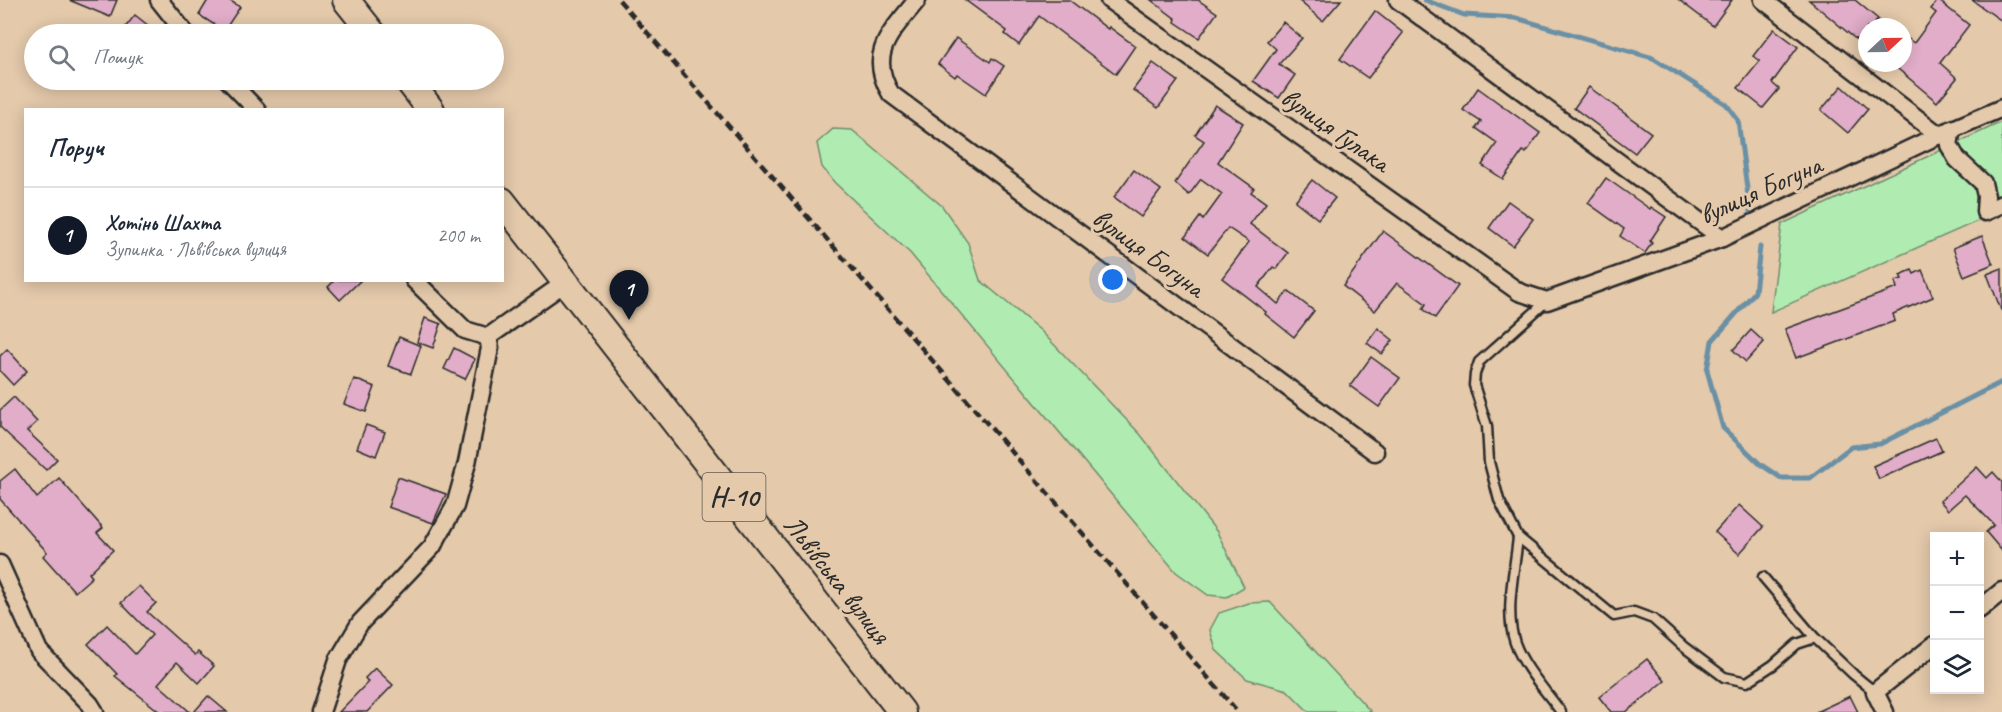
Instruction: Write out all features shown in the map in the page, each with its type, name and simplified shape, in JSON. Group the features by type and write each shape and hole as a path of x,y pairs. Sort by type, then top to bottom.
{"main road":[{"path":"346,0 365,24"},
{"path":"416,90 429,108"},
{"name":"Львівська вулиця","path":"504,204 902,712"}],"street":[{"path":"159,0 178,24"},
{"name":"вулиця Богуна","path":"917,0 886,41 881,56 880,69 883,81 891,94 1375,452"},
{"name":"вулиця Гулака","path":"1109,0 1519,292 1541,299"},
{"path":"1398,0 1722,238"},
{"path":"1763,0 1945,132 1957,159 1983,183 1986,196 1985,212 2002,204"},
{"path":"238,90 255,108"},
{"name":"вулиця Богуна","path":"1541,299 1722,238 1945,132 2002,108"},
{"path":"416,282 465,330 488,337"},
{"path":"488,337 566,282"},
{"path":"321,712 338,660 360,623 432,548 455,506 467,463 490,348 488,337"},
{"path":"0,564 39,651 95,712"},
{"path":"1984,606 2002,591"},
{"path":"1885,712 1875,692 1930,649"}],"lane":[{"path":"1541,299 1479,362 1475,374 1474,385 1487,426 1489,462 1499,500 1518,537 1614,616 1634,612 1653,619 1684,647 1724,677 1748,682 1773,665 1797,644 1815,638"},
{"path":"1518,537 1510,627 1515,644 1524,660 1561,712"},
{"path":"1763,577 1815,638 1875,692"}],"green space":[{"path":"2002,122 2002,196 1978,221 1771,312 1782,224"},
{"path":"833,129 852,130 942,206 968,243 980,280 1041,331 1140,434 1217,532 1244,587 1227,597 1208,595 1176,572 910,253 835,183 822,167 817,143"},
{"path":"1270,602 1371,712 1309,712 1287,690 1247,679 1216,650 1210,630 1219,613 1249,603"}],"building":[{"path":"69,0 117,0 110,17"},
{"path":"208,0 229,0 240,7 229,24 213,24 199,15"},
{"path":"965,0 1069,0 1135,46 1116,74 1039,16 1019,45 1005,34 1007,31"},
{"path":"1151,0 1198,0 1217,13 1199,38 1175,22 1176,19"},
{"path":"1298,0 1341,0 1323,21"},
{"path":"1679,0 1732,0 1713,26"},
{"path":"1809,0 1855,0 1877,18 1858,18 1858,41"},
{"path":"1938,0 1969,25 1940,63 1957,78 1937,102 1902,72 1912,72 1912,42 1914,43 1936,13 1931,9"},
{"path":"1972,0 2002,0 2002,21"},
{"path":"1375,11 1403,33 1368,78 1340,59"},
{"path":"135,15 146,24 128,24"},
{"path":"1283,22 1302,38 1279,64 1295,75 1279,98 1253,81 1276,49 1267,41"},
{"path":"1774,29 1798,47 1772,83 1779,89 1763,108 1738,88 1760,61 1753,56"},
{"path":"956,38 990,62 992,58 1004,66 986,94 957,74 955,77 938,64"},
{"path":"1153,63 1178,81 1158,108 1133,90"},
{"path":"1842,86 1868,109 1848,133 1821,110"},
{"path":"1589,87 1651,133 1635,153 1574,108"},
{"path":"1478,88 1540,133 1526,153 1523,151 1503,179 1482,165 1497,143 1476,128 1481,122 1463,110"},
{"path":"1215,105 1243,123 1218,162 1254,188 1251,192 1266,203 1250,224 1288,253 1276,269 1273,267 1258,287 1278,304 1288,291 1314,311 1294,337 1222,278 1249,242 1228,228 1208,254 1185,237 1200,217 1203,220 1222,194 1201,179 1189,195 1175,183 1204,141 1195,135"},
{"path":"1134,170 1161,190 1141,217 1114,197"},
{"path":"1606,178 1650,209 1651,207 1666,217 1645,253 1620,236 1624,229 1588,203"},
{"path":"1312,180 1335,198 1318,219 1295,201"},
{"path":"1508,201 1533,219 1513,246 1489,228"},
{"path":"1383,231 1458,286 1435,318 1423,309 1426,304 1397,283 1375,311 1343,286"},
{"path":"1982,236 1993,264 1964,276 1953,248"},
{"path":"2002,268 2002,310 2001,310 1987,274"},
{"path":"1912,270 1914,274 1922,270 1933,297 1893,314 1895,321 1796,358 1785,329 1897,288 1895,281 1902,279 1900,275"},
{"path":"333,282 359,282 340,300 328,287"},
{"path":"425,318 441,324 433,348 417,342"},
{"path":"1378,328 1393,340 1382,354 1367,343"},
{"path":"1751,330 1764,342 1746,362 1733,350"},
{"path":"399,337 421,346 411,374 388,366"},
{"path":"454,348 475,359 465,379 444,369"},
{"path":"7,349 27,371 13,385 0,371 0,356"},
{"path":"1371,357 1400,378 1379,407 1350,386"},
{"path":"354,379 375,387 366,412 344,404"},
{"path":"14,397 37,422 27,431 57,459 46,470 0,427 0,410"},
{"path":"366,425 385,432 376,456 357,448"},
{"path":"1936,438 1942,451 1879,479 1873,466"},
{"path":"1977,467 1987,478 1993,472 2002,482 2002,551 1986,532 1994,525 1965,495 1948,510 1940,501"},
{"path":"15,469 37,498 59,478 103,528 97,533 113,550 89,573 92,577 75,592 43,556 47,552 0,499 0,481"},
{"path":"398,477 446,494 433,523 388,507"},
{"path":"1739,505 1763,527 1739,554 1715,532"},
{"path":"139,586 156,603 147,612 195,655 198,652 214,666 199,683 177,662 158,684 190,712 160,712 115,676 117,674 88,644 107,625 135,654 152,635 121,603"},
{"path":"1647,659 1665,681 1626,712 1611,712 1599,697"},
{"path":"375,668 393,685 367,712 339,712 368,682 365,678"},
{"path":"208,696 227,712 194,712"},
{"path":"1850,696 1858,712 1816,712"}],"waterway":[{"path":"1425,0 1464,15 1516,18 1653,58 1726,104 1738,120 1751,219"},
{"path":"1760,247 1755,292 1712,341 1707,370 1723,428 1760,464 1781,478 1810,478 1851,447 1880,444 2002,382"}],"railway":[{"path":"619,0 1238,712"}],"place":[{"name":"Хотінь Шахта","path":"629,320"}]}
